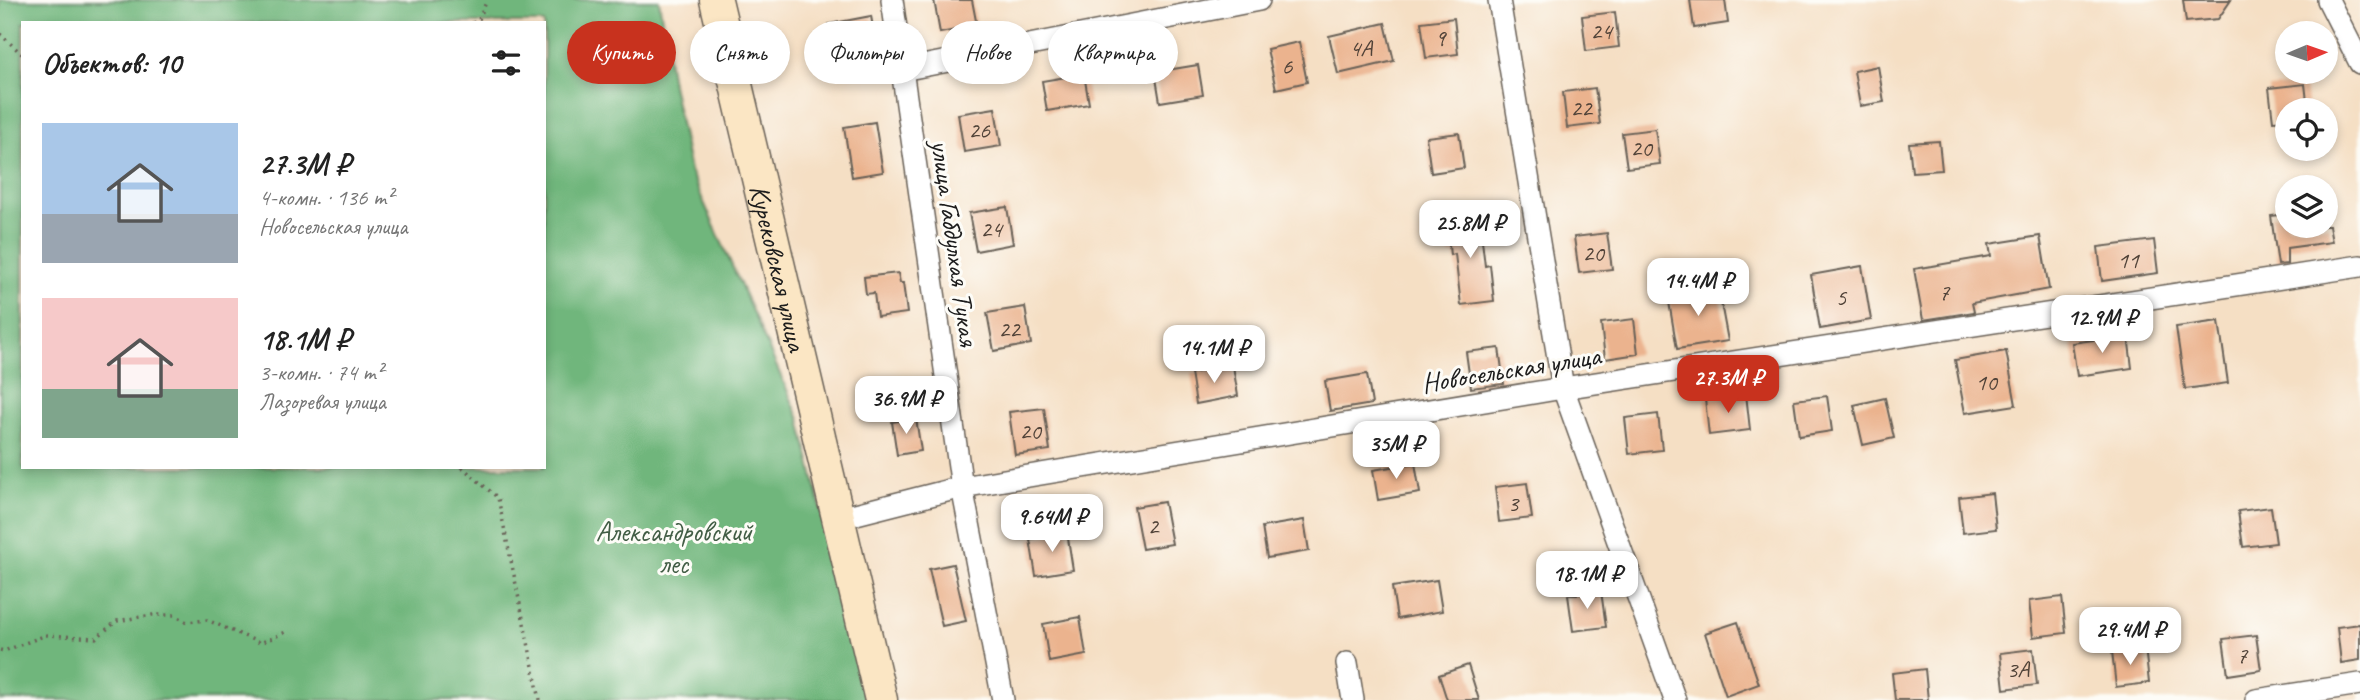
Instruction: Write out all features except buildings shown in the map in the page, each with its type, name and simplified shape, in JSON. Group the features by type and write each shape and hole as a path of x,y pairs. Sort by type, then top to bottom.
{"street":[{"name":"Курековская улица","path":"716,0 881,700"},
{"name":"улица Габдулхая Тукая","path":"892,0 895,21"},
{"path":"927,64 1259,0"},
{"path":"1499,0 1563,388 1675,700"},
{"path":"2328,0 2360,63"},
{"name":"улица Габдулхая Тукая","path":"904,84 962,487 1003,700"},
{"name":"Новосельская улица","path":"840,518 962,487 1563,388 2360,267"},
{"path":"1347,663 1353,700"},
{"path":"2256,700 2360,684"}],"path":[{"path":"476,21 487,0"},
{"path":"0,34 21,53"},
{"path":"464,469 498,498 540,700"},
{"path":"0,650 4,651 46,635 96,638 117,621 152,615 174,615 187,622 207,620 260,643 286,632"}],"green space":[{"name":"Александровский лес","path":"0,0 659,0 662,21 567,21 567,84 672,84 690,171 800,419 866,700 0,700"}]}
